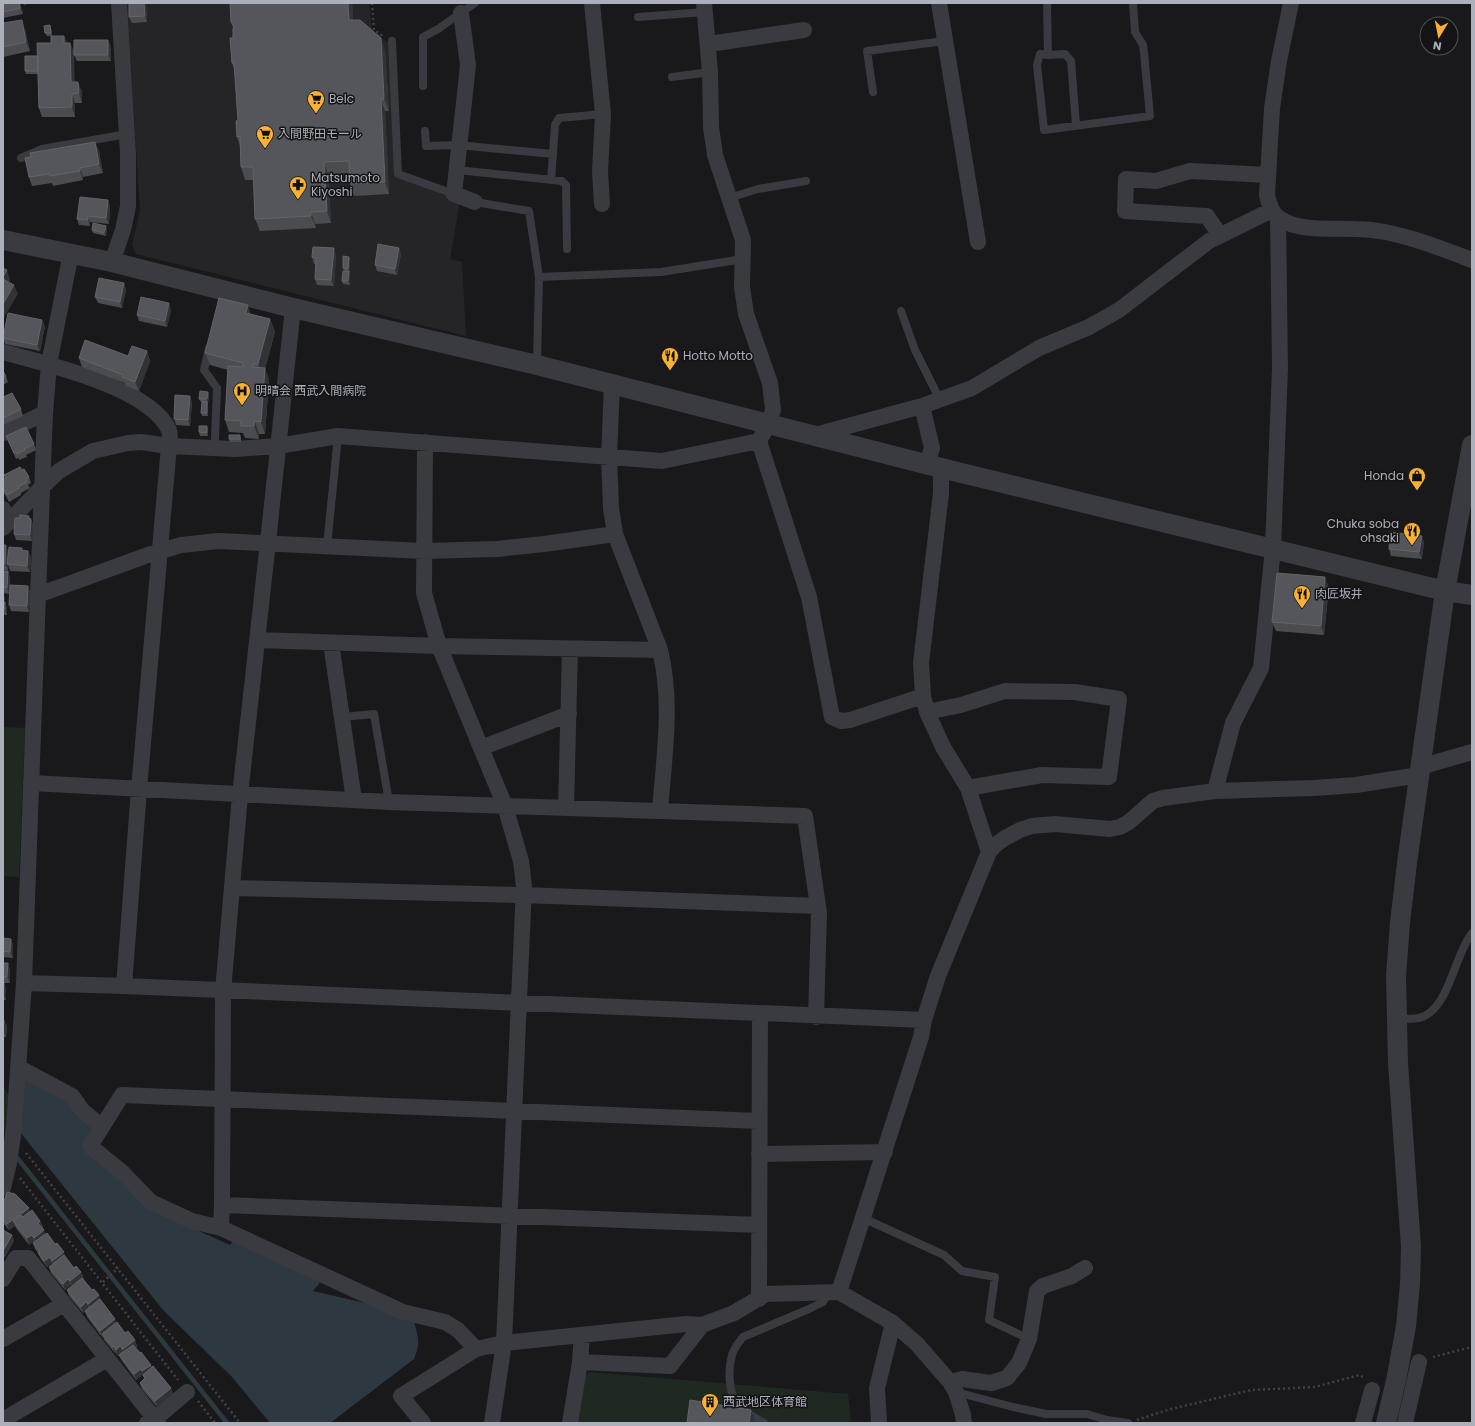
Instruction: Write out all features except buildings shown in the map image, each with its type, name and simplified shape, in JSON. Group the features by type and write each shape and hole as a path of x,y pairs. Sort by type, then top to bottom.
{"street":[{"path":"112,262 123,230 128,206 128,153 119,3"},
{"path":"592,3 602,114 600,171 602,204"},
{"path":"939,3 978,242"},
{"path":"1291,3 1279,61 1272,108 1267,195 1269,206 1275,214 1289,223 1321,228 1356,229 1383,232 1414,239 1472,260"},
{"path":"705,8 709,44 711,127 715,155 743,240 742,287 746,314 770,383 773,410 769,423 759,441 809,597 832,717 841,721 850,720 923,696"},
{"path":"461,13 468,65 458,146 454,194 475,202"},
{"path":"709,44 804,30"},
{"path":"1220,235 1207,216 1126,211 1126,179 1156,181 1190,171 1268,175"},
{"path":"816,435 922,406 972,388 1039,348 1089,327 1119,310 1209,241 1220,235 1275,214"},
{"path":"1216,791 1233,723 1261,668 1272,548 1280,368 1275,214"},
{"path":"3,240 112,262 222,294 292,308 537,365 934,466 1445,591 1472,595"},
{"path":"3,1188 13,1137 24,983 38,595 49,364 71,253"},
{"path":"221,1228 223,991 240,794 258,640 292,308"},
{"path":"3,352 49,364 113,386 150,407 169,431 169,446 139,789 124,986"},
{"path":"612,384 609,457 611,508 615,534 660,650 664,666 668,702 660,810"},
{"path":"922,406 941,493 921,663 923,696 927,712 943,747 968,788 989,852"},
{"path":"3,433 46,413"},
{"path":"5,520 59,471 93,451 128,443 141,442 169,446 235,449 278,446 338,436 662,461 759,441"},
{"path":"425,442 424,593 439,646 504,806 521,861 523,895 504,1343 492,1423"},
{"path":"1386,1423 1397,1376 1406,1326 1410,1284 1411,1247 1398,1063 1396,976 1400,923 1445,591 1472,444"},
{"path":"38,595 181,545 218,540 424,551 497,549 615,534"},
{"path":"258,640 439,646 660,650"},
{"path":"331,643 354,800"},
{"path":"566,808 570,649"},
{"path":"927,712 961,705 1005,691 1075,692 1119,699 1109,777 1042,775 968,788"},
{"path":"481,748 569,714"},
{"path":"833,1292 863,1218 885,1152 921,1037 924,1020 938,976 989,852 995,845 1020,830 1032,826 1055,824 1110,829 1120,827 1129,822 1153,801 1163,798 1216,791 1356,785 1420,771 1472,752"},
{"path":"32,783 389,802 805,816 819,913 816,1017"},
{"path":"232,888 523,895 818,906"},
{"path":"24,983 124,986 816,1017 924,1020"},
{"path":"758,1299 760,1014"},
{"path":"18,1067 72,1096 82,1110 102,1127"},
{"path":"476,1349 458,1330 445,1322 403,1312 221,1228 192,1221 151,1202 123,1173 90,1146 122,1095 759,1121"},
{"path":"759,1154 885,1152"},
{"path":"222,1205 510,1217 759,1225"},
{"path":"3,1278 16,1258 28,1258 154,1422 187,1392"},
{"path":"953,1387 962,1379 991,1383 1007,1378 1019,1363 1029,1339 1038,1291 1043,1286 1072,1276 1085,1268"},
{"path":"422,1423 401,1396 476,1349 504,1343 686,1324 702,1325 734,1313 766,1294 833,1292 893,1323 917,1344 953,1387 964,1423"},
{"path":"3,1339 64,1304"},
{"path":"879,1423 877,1388 893,1323"},
{"path":"580,1362 670,1366 702,1325"},
{"path":"570,1423 580,1362 582,1335"},
{"path":"3,1420 107,1359"},
{"path":"1405,1423 1419,1362"},
{"path":"1363,1423 1372,1390"}],"lane":[{"path":"423,86 423,37 438,29 474,3"},
{"path":"1047,3 1048,54"},
{"path":"1076,125 1071,61 1065,54 1040,54 1037,65 1044,130 1150,116 1143,45 1135,32 1133,3"},
{"path":"638,17 705,8"},
{"path":"392,41 398,174 454,194"},
{"path":"873,92 867,51 945,41"},
{"path":"672,77 710,72"},
{"path":"551,180 555,125 559,118 602,114"},
{"path":"425,131 426,146 458,146 553,154"},
{"path":"21,158 42,149 127,134"},
{"path":"457,170 562,181 566,185 567,249"},
{"path":"729,198 758,189 806,180"},
{"path":"475,202 530,211 538,277 537,365"},
{"path":"538,277 661,272 743,259"},
{"path":"901,311 915,350 940,400"},
{"path":"212,339 204,370 217,388 215,439"},
{"path":"326,546 338,436"},
{"path":"343,718 374,714 389,802"},
{"path":"1397,1020 1420,1018 1435,1008 1446,990 1466,941 1472,933"},
{"path":"863,1218 944,1256 962,1271 995,1277 989,1320 1029,1339"},
{"path":"764,1423 738,1405 732,1393 730,1373 732,1356 736,1345 743,1337 823,1302 833,1292"},
{"path":"953,1387 1013,1407 1046,1414 1087,1414 1107,1420 1128,1423"}],"path":[{"path":"372,3 374,30 392,41"},
{"path":"13,1137 240,1423"},
{"path":"9,1161 104,1282 187,1392 196,1398 215,1423"},
{"path":"104,1282 117,1269"},
{"path":"1419,1362 1442,1354 1472,1347"},
{"path":"1128,1423 1167,1410 1251,1390 1315,1387 1359,1375 1371,1381 1372,1390"}],"shaded area":[{"name":"入間野田モール","path":"127,3 369,3 372,31 389,43 395,176 460,201 450,259 462,262 466,336 136,254 132,245 140,210"},
{"path":"3,727 25,728 19,877 3,876"},
{"path":"26,1078 69,1103 93,1129 83,1149 125,1182 150,1209 230,1245 235,1239 319,1278 319,1284 313,1291 378,1306 413,1319 418,1339 418,1348 414,1359 330,1423 270,1423 232,1377 163,1310 20,1132 23,1081"},
{"path":"3,1086 11,1099 9,1131 3,1132"},
{"path":"589,1372 848,1394 851,1423 577,1423 584,1377"}],"waterway":[{"path":"15,1155 227,1423"}],"place":[{"name":"Belc","path":"316,114"},
{"name":"入間野田モール","path":"265,149"},
{"name":"Matsumoto Kiyoshi","path":"298,200"},
{"name":"Hotto Motto","path":"670,371"},
{"name":"明晴会 西武入間病院","path":"242,406"},
{"name":"Honda","path":"1417,491"},
{"name":"Chuka soba ohsaki","path":"1412,546"},
{"name":"肉匠坂井","path":"1302,609"},
{"name":"西武地区体育館","path":"710,1417"}]}
